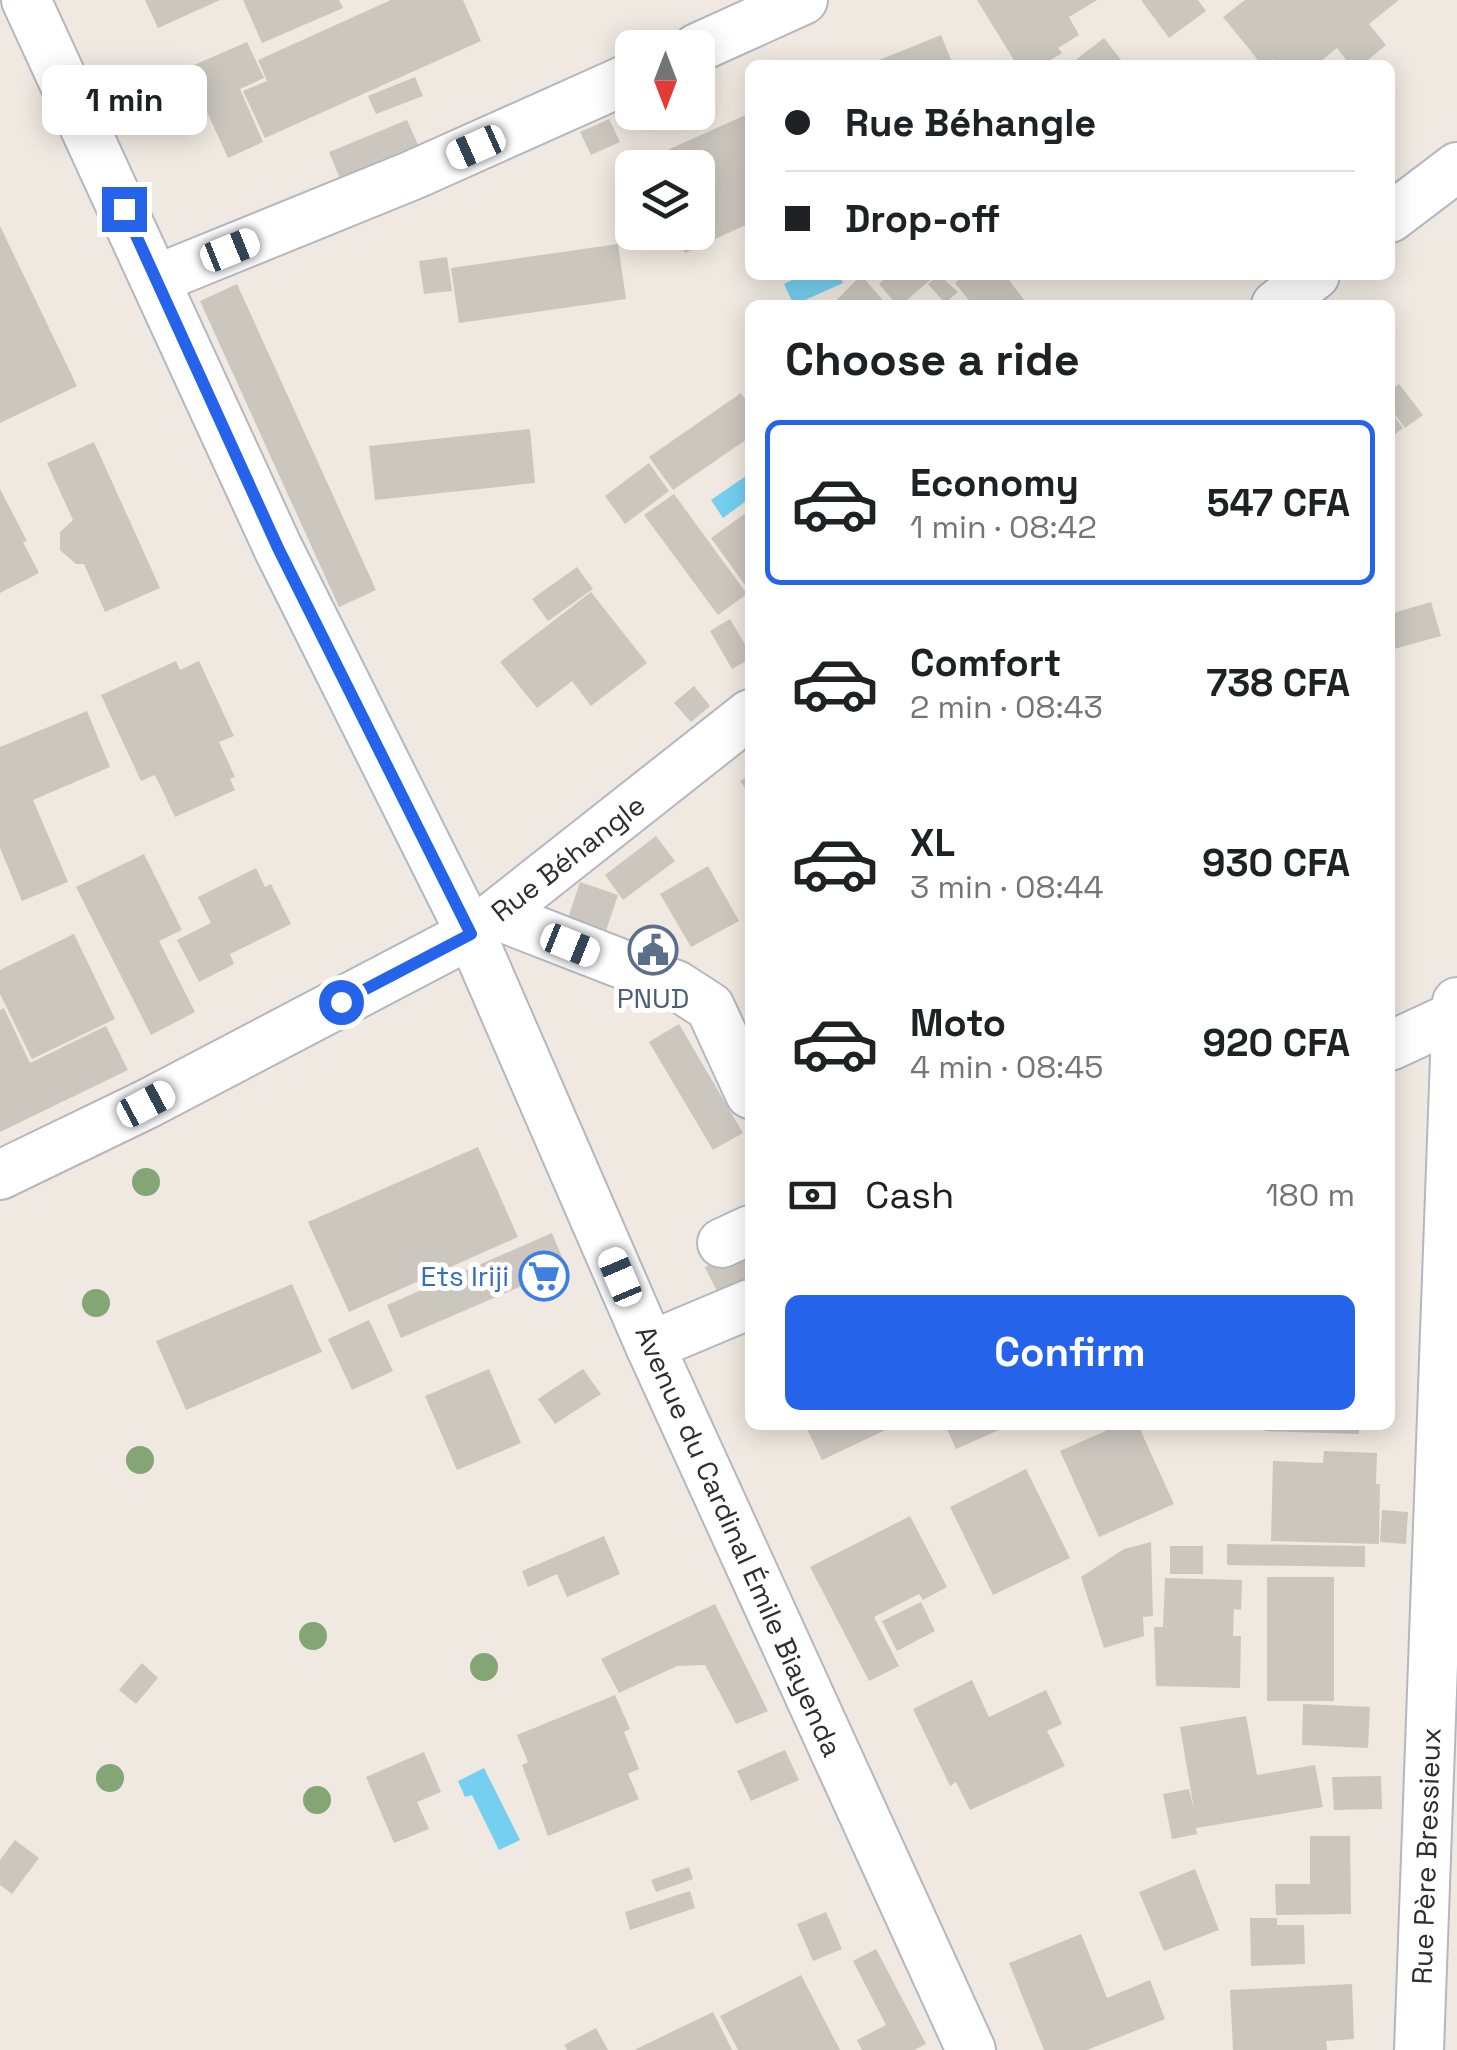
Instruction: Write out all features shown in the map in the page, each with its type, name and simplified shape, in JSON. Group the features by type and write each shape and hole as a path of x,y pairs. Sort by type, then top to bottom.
{"street":[{"name":"Avenue du Cardinal Émile Biayenda","path":"26,0 278,548 484,924 650,1346 970,2050"},
{"path":"715,40 803,0"},
{"path":"157,279 413,175 615,84"},
{"path":"1395,214 1457,167"},
{"path":"1283,300 1309,280"},
{"name":"Rue Béhangle","path":"0,1175 164,1096 484,924 745,718"},
{"path":"484,924 676,984 710,1007 745,1083"},
{"name":"Rue Père Bressieux","path":"1419,2050 1457,1002"},
{"path":"1395,1044 1457,1015"},
{"path":"650,1346 745,1306"}],"water":[{"path":"792,280 843,283 805,300 792,300 784,284"},
{"path":"745,477 745,502 723,518 711,500"},
{"path":"484,1768 520,1840 499,1850 472,1795 465,1797 458,1781"}],"building":[{"path":"145,0 220,0 158,28"},
{"path":"243,0 339,0 343,8 262,43"},
{"path":"391,0 463,0 481,41 265,138 243,91 267,81 258,60"},
{"path":"977,0 1097,0 1069,17 1079,35 1058,48 1062,53 1050,60 1014,60"},
{"path":"1141,0 1198,0 1206,11 1169,38"},
{"path":"1245,0 1399,0 1369,24 1386,45 1368,60 1346,60 1337,48 1322,60 1258,60 1223,17"},
{"path":"941,35 951,60 879,60"},
{"path":"1104,38 1121,60 1076,60"},
{"path":"247,42 264,78 240,89 263,142 228,158 187,68"},
{"path":"415,77 423,96 376,114 368,96"},
{"path":"745,115 745,225 715,239 715,150 668,150"},
{"path":"609,119 620,142 591,155 580,132"},
{"path":"407,120 419,147 340,179 329,152"},
{"path":"0,226 77,386 0,423"},
{"path":"615,244 626,299 459,323 451,268"},
{"path":"447,257 452,291 424,294 419,261"},
{"path":"856,280 865,280 883,300 837,300"},
{"path":"930,280 907,300 893,300 879,284"},
{"path":"945,280 958,292 942,300 928,284"},
{"path":"1009,280 1024,300 969,300 955,283"},
{"path":"237,284 376,590 339,607 200,301"},
{"path":"1399,384 1423,415 1405,428 1395,415 1395,387"},
{"path":"741,393 745,399 745,440 673,490 649,457"},
{"path":"1395,418 1403,428 1395,434"},
{"path":"530,429 535,483 375,500 369,446"},
{"path":"94,442 160,588 105,612 84,564 76,564 60,550 60,532 73,520 47,463"},
{"path":"649,463 669,491 625,524 605,496"},
{"path":"0,489 39,573 0,593"},
{"path":"674,494 745,595 718,615 644,515"},
{"path":"745,514 745,585 711,538"},
{"path":"577,567 593,589 548,621 532,599"},
{"path":"591,592 647,663 591,706 572,681 537,708 500,662"},
{"path":"1431,602 1441,636 1395,649 1395,613"},
{"path":"730,619 745,644 745,662 732,669 710,631"},
{"path":"176,661 180,670 199,661 234,736 219,742 235,777 230,779 235,790 175,817 155,775 141,781 101,695"},
{"path":"694,686 710,706 691,722 674,703"},
{"path":"87,711 110,767 33,800 68,882 22,901 0,848 0,747"},
{"path":"656,836 675,861 623,900 605,875"},
{"path":"144,854 182,930 159,941 195,1012 151,1035 76,887"},
{"path":"708,866 739,921 691,947 660,894"},
{"path":"256,868 265,887 271,884 291,924 230,954 234,964 199,982 177,940 211,923 198,897"},
{"path":"580,882 618,895 601,946 563,933"},
{"path":"74,934 115,1019 32,1059 0,994 0,970"},
{"path":"4,1008 30,1063 106,1026 128,1070 0,1132 0,1010"},
{"path":"679,1024 743,1133 713,1150 649,1042"},
{"path":"478,1147 518,1237 349,1312 308,1222"},
{"path":"552,1233 566,1267 401,1338 387,1305"},
{"path":"745,1249 745,1291 722,1302 705,1267"},
{"path":"292,1284 322,1352 186,1410 156,1341"},
{"path":"369,1320 393,1371 352,1390 328,1339"},
{"path":"489,1369 521,1443 457,1470 425,1396"},
{"path":"583,1369 601,1394 555,1424 538,1399"},
{"path":"807,1430 885,1430 822,1460"},
{"path":"947,1430 999,1430 956,1449"},
{"path":"1108,1430 1140,1430 1174,1504 1099,1537 1060,1451"},
{"path":"1359,1430 1359,1434 1265,1431"},
{"path":"1324,1451 1377,1453 1379,1544 1271,1541 1273,1461 1323,1463"},
{"path":"1026,1469 1070,1558 993,1595 950,1507"},
{"path":"1382,1510 1408,1512 1406,1544 1380,1542"},
{"path":"910,1516 947,1587 923,1600 919,1594 874,1617 899,1666 869,1681 810,1567"},
{"path":"604,1536 620,1574 567,1597 557,1574 528,1587 522,1571"},
{"path":"1151,1542 1153,1616 1143,1617 1144,1636 1104,1648 1081,1577 1124,1549"},
{"path":"1227,1544 1365,1546 1365,1567 1227,1565"},
{"path":"1170,1546 1203,1546 1203,1574 1170,1574"},
{"path":"1267,1577 1334,1577 1334,1701 1267,1701"},
{"path":"1165,1578 1242,1580 1241,1610 1234,1609 1233,1636 1241,1636 1240,1688 1156,1686 1154,1627 1163,1627"},
{"path":"921,1602 935,1631 897,1651 882,1621"},
{"path":"715,1604 768,1711 736,1724 705,1665 677,1666 619,1693 601,1659"},
{"path":"142,1663 158,1678 136,1704 119,1690"},
{"path":"972,1680 989,1717 1046,1690 1062,1724 1047,1731 1065,1766 970,1810 956,1782 950,1786 913,1709"},
{"path":"615,1695 630,1729 624,1732 639,1769 628,1774 639,1799 548,1836 522,1765 528,1762 517,1735"},
{"path":"1303,1704 1370,1707 1368,1748 1302,1745"},
{"path":"1246,1716 1257,1775 1315,1765 1323,1807 1196,1828 1197,1834 1172,1839 1163,1794 1189,1789 1194,1809 1180,1727"},
{"path":"785,1750 799,1780 751,1801 737,1771"},
{"path":"424,1752 441,1792 417,1802 429,1829 394,1843 366,1777"},
{"path":"1381,1776 1382,1809 1334,1810 1332,1777"},
{"path":"1310,1836 1350,1836 1351,1914 1276,1915 1275,1884 1310,1884"},
{"path":"15,1840 39,1858 12,1894 0,1885 0,1860"},
{"path":"689,1867 693,1879 656,1892 651,1880"},
{"path":"1195,1869 1219,1930 1164,1951 1139,1892"},
{"path":"690,1891 695,1908 630,1930 625,1912"},
{"path":"826,1912 842,1949 813,1961 797,1924"},
{"path":"1250,1918 1277,1918 1277,1925 1304,1925 1305,1964 1251,1966"},
{"path":"1081,1934 1107,1998 1150,1980 1165,2019 1087,2050 1044,2050 1009,1963"},
{"path":"876,1949 926,2044 914,2050 862,2050 857,2040 886,2025 853,1961"},
{"path":"801,1975 840,2050 738,2050 720,2016"},
{"path":"1352,1984 1354,2039 1326,2041 1327,2050 1233,2050 1230,1990"},
{"path":"713,2012 732,2050 634,2050"},
{"path":"596,2028 608,2050 567,2050 564,2045"}],"place":[{"name":"PNUD","path":"653,950"},
{"name":"Ets Iriji","path":"544,1276"}],"route":[{"path":"124,209 278,548 471,934 341,1002"}]}
